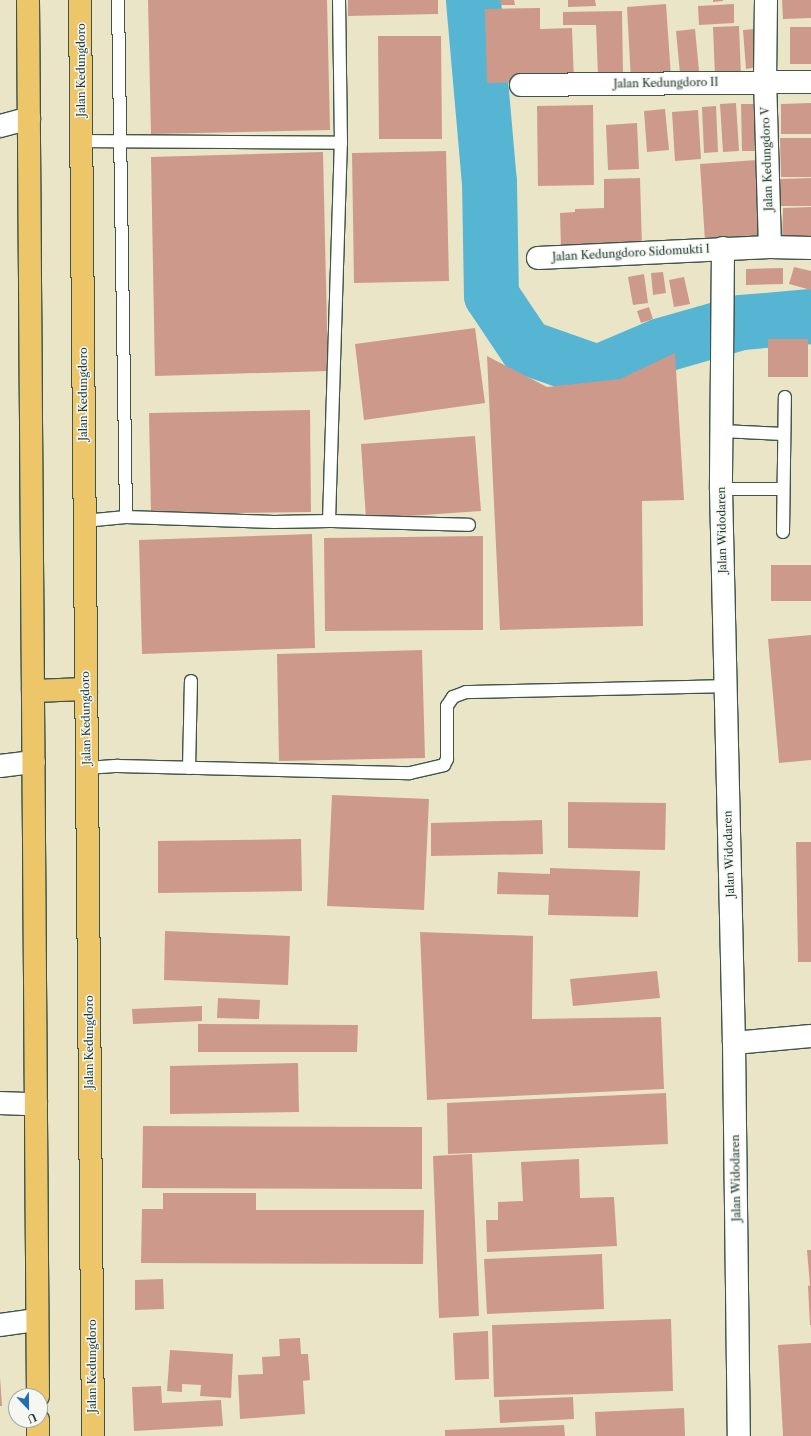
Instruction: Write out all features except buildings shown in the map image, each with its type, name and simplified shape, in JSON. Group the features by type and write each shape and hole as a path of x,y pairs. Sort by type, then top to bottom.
{"main road":[{"path":"28,0 38,1388"},
{"name":"Jalan Kedungdoro","path":"80,0 92,1436"},
{"path":"33,691 86,689"}],"street":[{"name":"Jalan Kedungdoro V","path":"766,0 765,81 770,247"},
{"name":"Jalan Kedungdoro II","path":"521,85 765,81 811,82"},
{"path":"0,126 29,118"},
{"path":"723,248 811,248"},
{"name":"Jalan Kedungdoro Sidomukti I","path":"538,258 723,248"},
{"name":"Jalan Widodaren","path":"723,248 721,489 734,1043 739,1436"},
{"path":"0,766 34,762"},
{"path":"734,1043 811,1036"},
{"path":"0,1103 36,1104"},
{"path":"0,1325 37,1320"}],"lane":[{"path":"118,0 119,143 126,517"},
{"path":"328,521 341,143 339,0"},
{"path":"81,142 341,143"},
{"path":"784,532 783,434 785,397"},
{"path":"722,431 783,434"},
{"path":"721,489 783,489"},
{"path":"84,521 126,517 274,522 328,521 469,525"},
{"path":"189,768 191,681"},
{"path":"87,768 118,766 410,773 444,765 447,759 447,706 453,697 466,692 725,686"}],"waterway":[{"path":"473,0 489,182 491,295 526,347 597,372 661,345 741,322 811,316"}]}
